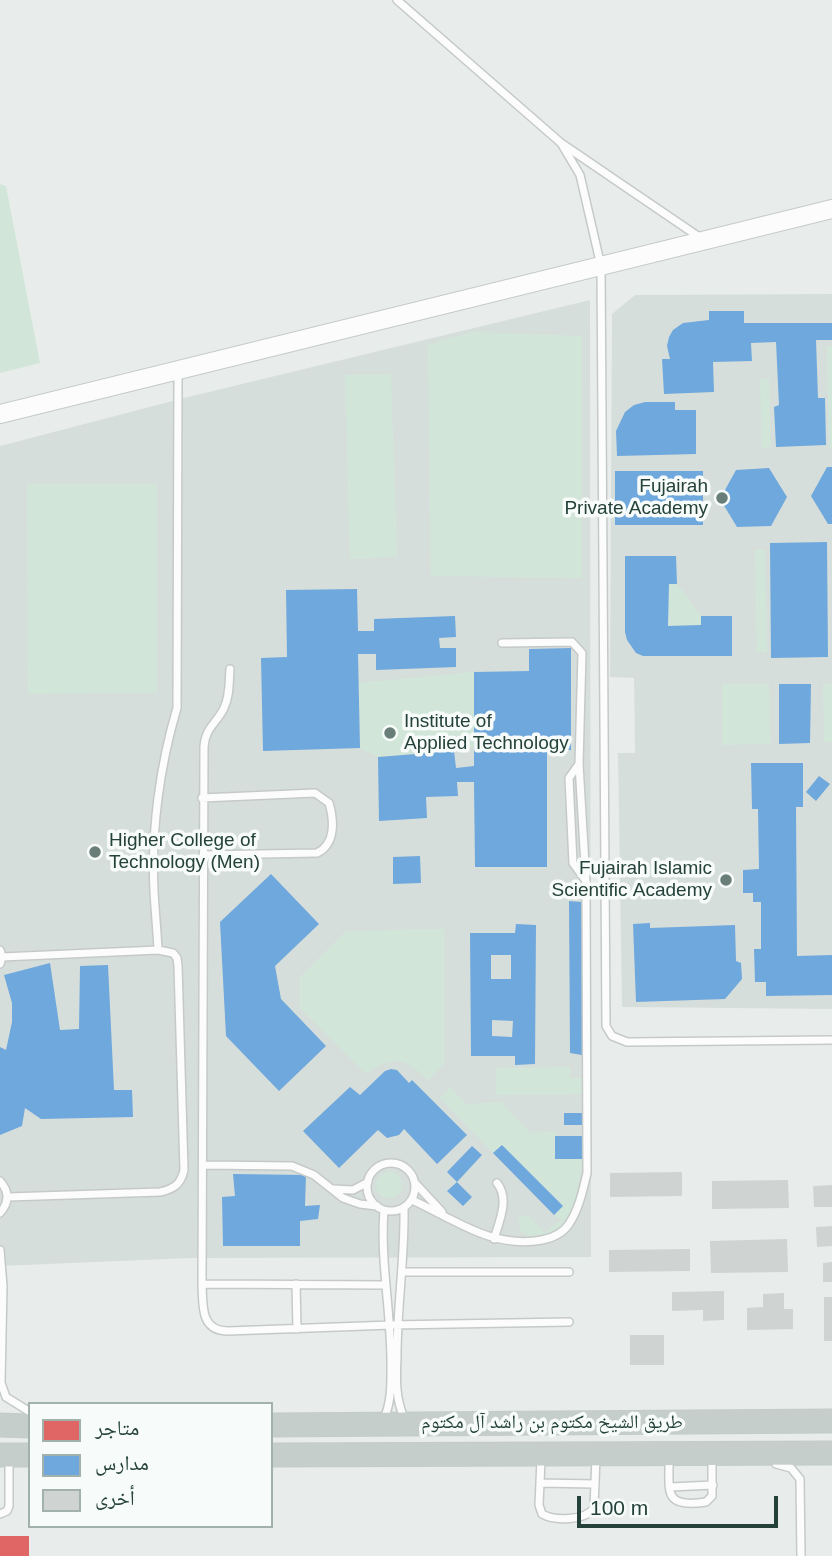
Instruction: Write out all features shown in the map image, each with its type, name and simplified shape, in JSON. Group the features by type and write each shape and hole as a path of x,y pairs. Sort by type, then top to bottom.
{"highway":[{"name":"طريق الشيخ مكتوم بن راشد آل مكتوم","path":"273,1425 832,1421"},
{"path":"0,1425 28,1426"},
{"name":"طريق الشيخ مكتوم بن راشد آل مكتوم","path":"273,1455 712,1454 745,1458 832,1454"}],"street":[{"path":"0,414 832,209"}],"lane":[{"path":"397,0 561,143 705,241"},
{"path":"561,143 580,175 601,266 606,1026 612,1035 627,1042 832,1040"},
{"path":"158,950 154,889 158,806 170,733 177,708 178,370"},
{"path":"412,1200 494,1239 521,1242 552,1238 568,1226 577,1210 587,1174 586,882 579,764 582,653 572,642 502,643"},
{"path":"230,669 224,708 208,728 204,740 202,1284 203,1314 206,1321 215,1329 228,1331 569,1322"},
{"path":"579,764 569,778 572,863 586,882"},
{"path":"202,798 315,793 329,803 331,835 328,846 317,853 203,855"},
{"path":"1,957 158,950 173,953 178,966 184,1170 181,1181 170,1190 160,1192 8,1197"},
{"path":"407,1424 399,1405 396,1385 394,1325 386,1285 380,1208 368,1194 368,1182 373,1171 379,1166 394,1163 408,1169 415,1184 445,1215"},
{"path":"203,1166 292,1166 314,1175 328,1188 351,1202 398,1210 412,1200 415,1184"},
{"path":"0,1181 6,1188 8,1197 0,1213"},
{"path":"328,1188 337,1191 353,1190 368,1182"},
{"path":"494,1239 503,1203 503,1194 497,1183"},
{"path":"381,1425 390,1395 394,1325 402,1272 404,1208"},
{"path":"0,1250 3,1391 12,1403 28,1411"},
{"path":"402,1272 569,1272"},
{"path":"202,1284 386,1285"},
{"path":"296,1284 297,1329"},
{"path":"669,1455 671,1495 675,1501 702,1503 712,1496 712,1454"},
{"path":"0,1514 7,1511 9,1506 13,1455"},
{"path":"541,1455 540,1509 542,1514 550,1518 585,1517 590,1514 594,1508 596,1455"},
{"path":"766,1464 785,1465 800,1479 801,1556"},
{"path":"540,1483 595,1484"},
{"path":"670,1487 713,1485"}],"shaded area":[{"name":"Fujairah Private Academy","path":"832,294 832,1009 622,1007 618,753 635,753 634,678 610,677 612,314 635,295"},
{"name":"Institute of Applied Technology","path":"590,300 591,1257 191,1258 0,1266 0,446 188,397"}],"green space":[{"path":"0,184 6,186 40,363 0,373"},
{"path":"472,332 582,336 582,578 431,576 428,345"},
{"path":"827,346 832,346 832,448 829,448"},
{"path":"391,374 397,557 350,559 345,375"},
{"path":"769,378 771,447 762,448 760,379"},
{"path":"27,484 157,484 157,693 28,694"},
{"path":"755,550 765,550 767,652 757,652"},
{"path":"669,584 677,584 701,616 701,625 668,626"},
{"path":"474,672 474,747 378,757 360,748 359,683"},
{"path":"722,684 769,684 770,744 722,745"},
{"path":"823,684 832,684 832,742 824,742"},
{"path":"444,929 444,1064 428,1080 413,1067 399,1062 384,1064 366,1074 300,1008 300,977 346,931"},
{"path":"570,1067 570,1078 582,1078 582,1094 496,1095 496,1068"},
{"path":"450,1087 466,1104 501,1102 530,1133 556,1132 555,1159 583,1159 574,1209 568,1223 540,1237 529,1236 521,1231 518,1220 528,1215 545,1233 561,1219 554,1215 563,1205 502,1145 493,1153 440,1098"},
{"path":"389,1172 398,1176 402,1185 398,1194 389,1198 380,1194 376,1185 380,1176"}],"building: متاجر":[{"path":"0,1536 29,1536 29,1556 0,1556"}],"building: مدارس":[{"path":"709,311 744,311 744,323 832,323 832,340 816,340 818,398 825,398 826,445 776,447 774,407 779,405 776,342 751,343 752,361 713,362 714,392 664,394 662,359 670,359 667,346 669,337 673,330 683,323 709,320"},
{"path":"645,402 675,402 675,410 696,410 696,454 617,456 616,431 625,412 634,405"},
{"path":"827,467 832,467 832,524 828,524 811,496"},
{"path":"769,468 787,497 771,526 737,527 720,499 736,470"},
{"path":"615,471 703,471 703,525 615,525"},
{"path":"827,542 828,657 771,658 770,543"},
{"path":"625,556 676,556 677,584 669,584 668,626 701,625 701,616 732,616 732,656 643,656 636,653 625,632"},
{"path":"357,589 358,631 374,631 374,619 455,616 456,637 439,638 440,648 456,648 456,667 376,670 376,654 358,654 360,748 263,751 261,658 287,657 286,590"},
{"path":"571,648 571,750 547,750 547,867 475,867 474,782 457,782 458,796 426,797 427,818 379,821 378,757 454,751 456,768 474,766 474,672 529,671 529,649"},
{"path":"779,684 811,684 810,743 779,744"},
{"path":"751,763 803,763 803,807 796,807 797,956 832,955 832,995 766,996 766,982 755,982 754,949 761,949 761,902 753,902 753,893 743,893 743,870 759,869 758,809 752,809"},
{"path":"819,776 830,784 816,801 806,792"},
{"path":"420,856 421,883 393,884 393,857"},
{"path":"271,874 319,924 275,966 281,999 326,1046 279,1091 226,1036 220,922"},
{"path":"569,901 582,902 582,1055 570,1053"},
{"path":"650,923 650,928 735,925 736,961 741,963 742,979 725,999 636,1002 633,924"},
{"path":"516,924 536,925 535,1064 515,1065 515,1056 471,1056 470,933 515,933","holes":["491,955 511,955 511,979 491,979","492,1020 513,1021 512,1037 492,1036"]},
{"path":"50,963 60,1030 79,1029 80,966 108,965 114,1090 132,1090 133,1117 41,1119 25,1108 22,1126 0,1135 0,1047 6,1050 12,1022 12,1003 4,975"},
{"path":"397,1070 409,1083 412,1080 467,1135 437,1164 404,1129 399,1135 387,1138 378,1130 339,1168 303,1131 350,1087 360,1095 385,1071"},
{"path":"564,1113 583,1113 583,1125 564,1125"},
{"path":"555,1136 584,1136 583,1159 555,1159"},
{"path":"502,1145 563,1206 554,1215 493,1153"},
{"path":"472,1146 482,1155 457,1182 447,1172"},
{"path":"233,1174 306,1175 305,1206 320,1205 318,1219 300,1221 300,1246 223,1246 222,1197 235,1196"},
{"path":"457,1182 472,1197 463,1206 447,1191"}],"building: أخرى":[{"path":"682,1172 682,1196 610,1197 610,1173"},
{"path":"788,1180 789,1208 712,1209 712,1181"},
{"path":"832,1185 832,1207 814,1207 813,1186"},
{"path":"832,1226 832,1246 817,1247 816,1227"},
{"path":"787,1239 788,1272 711,1273 710,1241"},
{"path":"690,1249 690,1271 609,1272 609,1250"},
{"path":"832,1262 832,1282 823,1282 823,1263"},
{"path":"724,1291 724,1320 703,1321 703,1310 672,1311 672,1292"},
{"path":"784,1293 784,1309 793,1309 793,1329 747,1330 747,1308 763,1307 763,1294"},
{"path":"824,1297 832,1297 832,1341 824,1341"},
{"path":"630,1335 664,1335 664,1365 630,1365"}],"place":[{"name":"Fujairah Private Academy","path":"722,498"},
{"name":"Institute of Applied Technology","path":"390,733"},
{"name":"Higher College of Technology (Men)","path":"95,852"},
{"name":"Fujairah Islamic Scientific Academy","path":"726,880"}]}
